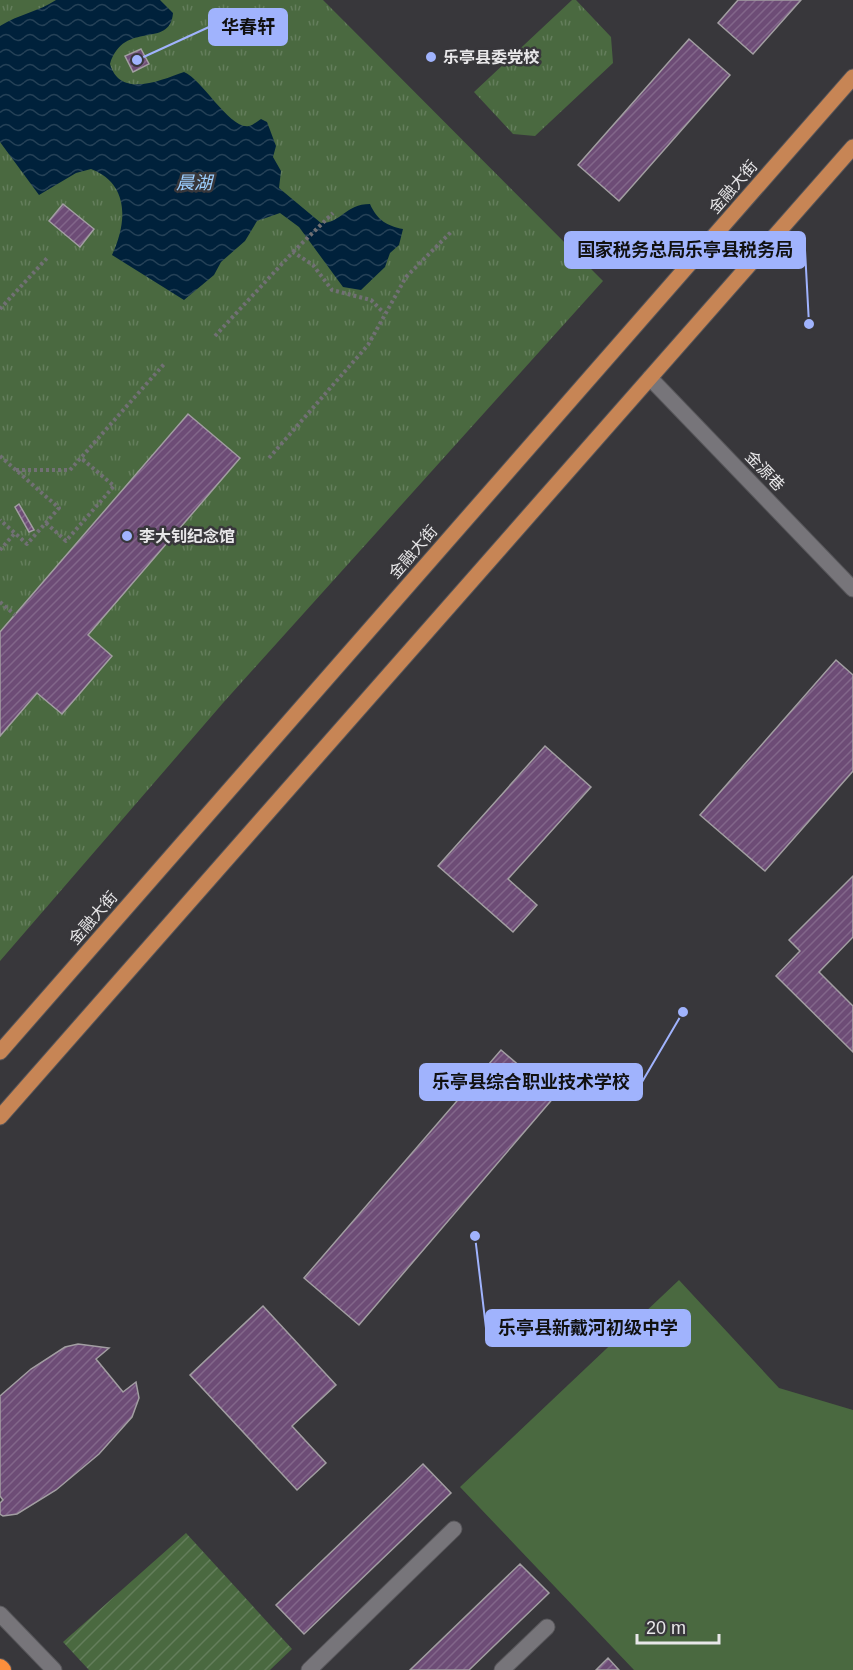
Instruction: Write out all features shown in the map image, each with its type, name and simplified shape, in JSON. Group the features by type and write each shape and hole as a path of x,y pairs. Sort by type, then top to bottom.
{"main road":[{"name":"金融大街","path":"0,1052 853,77"},
{"path":"0,1116 853,147"}],"street":[{"name":"金源巷","path":"651,378 853,589"},
{"path":"309,1670 454,1529"},
{"path":"0,1614 54,1670"},
{"path":"502,1670 547,1627"}],"path":[{"path":"215,336 297,247 333,213"},
{"path":"269,458 368,345 406,277 453,231"},
{"path":"293,252 314,265 332,290 371,300 384,313"},
{"path":"0,309 48,257"},
{"path":"16,470 70,470 165,363"},
{"path":"0,456 59,508 27,544 0,520"},
{"path":"46,523 66,541 114,486 81,458"},
{"path":"0,550 15,533"},
{"path":"0,602 15,615"}],"green space":[{"name":"李大钊纪念馆","path":"0,0 323,0 603,281 223,703 0,961"},
{"path":"572,0 576,0 611,37 613,63 535,136 513,134 474,92"},
{"path":"679,1280 779,1388 853,1410 853,1670 634,1670 460,1487"},
{"path":"186,1533 292,1649 270,1670 89,1670 63,1642"}],"water":[{"name":"晨湖","path":"56,0 160,0 173,13 170,24 155,34 125,42 117,50 110,64 115,75 132,84 142,84 184,72 199,84 225,113 241,125 249,126 261,119 267,122 276,146 273,157 281,171 279,188 321,223 334,220 355,207 370,204 383,221 403,229 399,245 390,253 385,267 361,290 343,287 299,227 280,213 257,221 245,241 221,262 214,275 184,300 112,255 121,230 122,218 119,194 113,184 91,169 76,173 39,195 0,142 0,26"}],"building":[{"path":"738,0 801,0 753,54 718,23"},
{"path":"689,39 730,75 619,201 578,165"},
{"path":"141,49 149,64 133,72 125,56"},
{"path":"63,204 94,229 80,247 49,221"},
{"name":"李大钊纪念馆","path":"188,414 240,458 88,635 112,656 62,714 37,693 0,736 0,632"},
{"path":"19,504 34,530 29,532 15,507"},
{"path":"836,660 853,675 853,771 765,871 700,815"},
{"path":"545,746 591,787 508,879 537,905 513,932 438,866"},
{"path":"853,876 853,937 819,972 853,1006 853,1052 776,976 800,951 789,940"},
{"path":"501,1050 555,1096 359,1325 304,1278"},
{"path":"263,1306 336,1385 292,1426 326,1463 297,1490 190,1375"},
{"path":"78,1344 109,1348 96,1359 123,1392 136,1382 139,1398 132,1417 99,1454 56,1490 17,1514 3,1516 0,1514 0,1503 3,1500 0,1496 0,1396 31,1369 65,1347"},
{"path":"423,1464 451,1493 304,1634 276,1605"},
{"path":"520,1564 549,1593 469,1670 410,1670"},
{"path":"608,1658 619,1670 596,1670"}],"place":[{"name":"乐亭县委党校","path":"431,57"},
{"name":"华春轩","path":"137,60"},
{"name":"国家税务总局乐亭县税务局","path":"809,324"},
{"name":"李大钊纪念馆","path":"127,536"},
{"name":"乐亭县综合职业技术学校","path":"683,1012"},
{"name":"乐亭县新戴河初级中学","path":"475,1236"}]}
